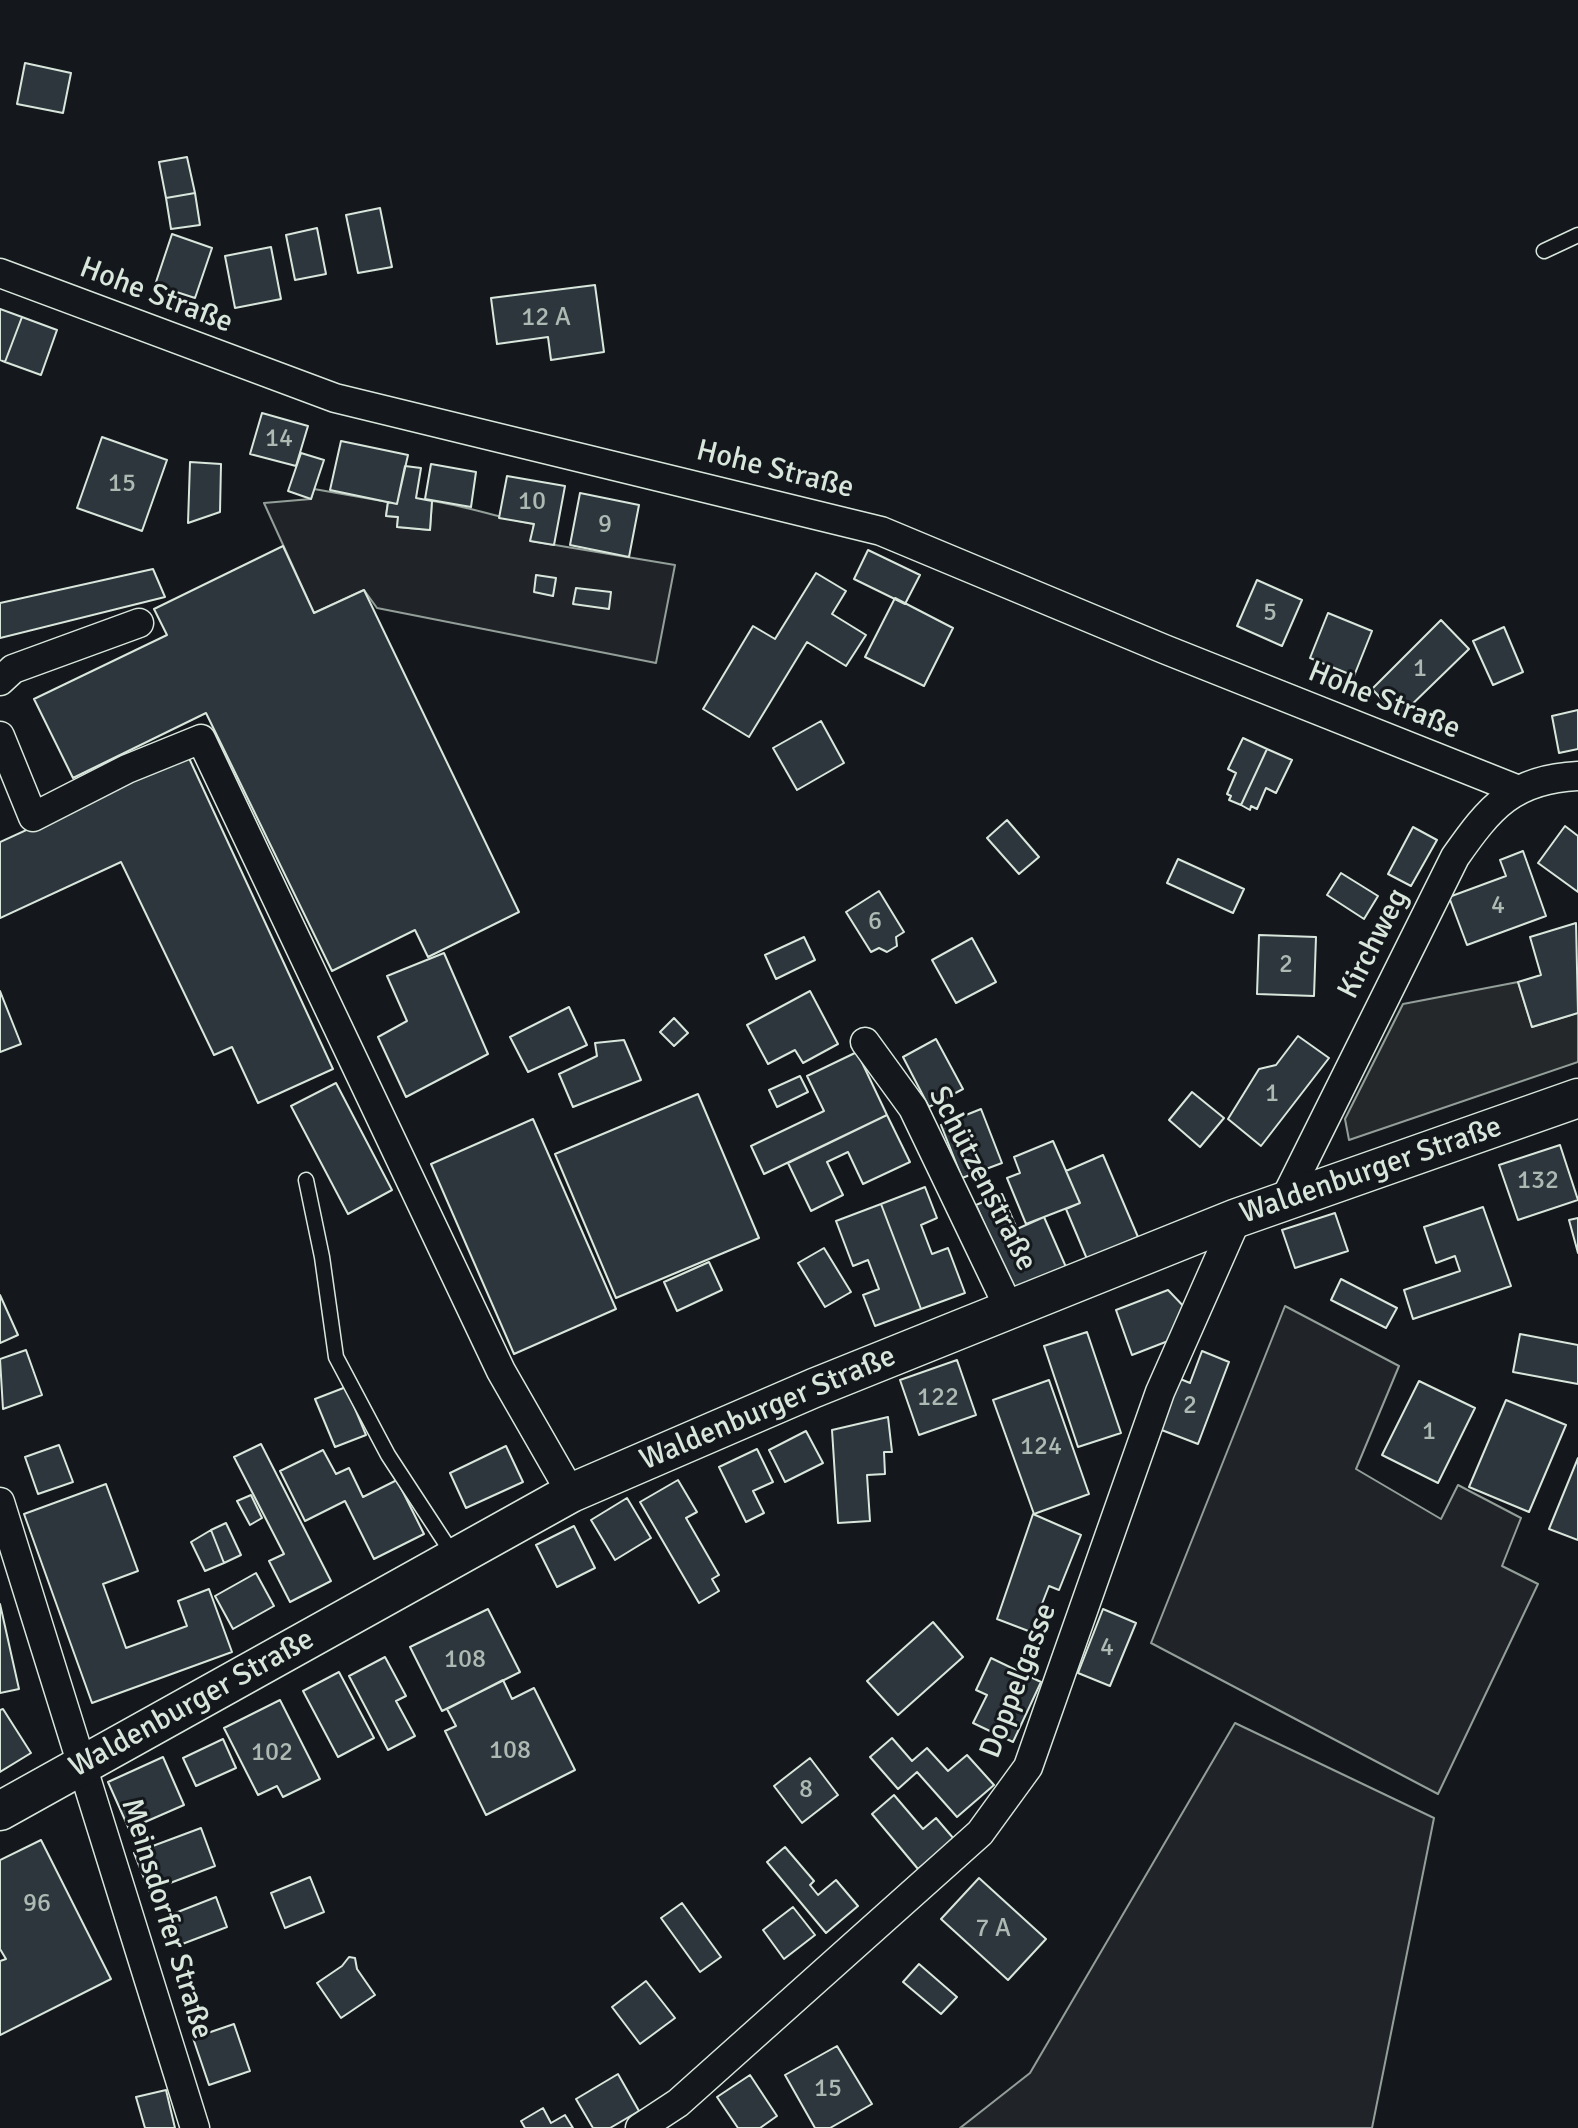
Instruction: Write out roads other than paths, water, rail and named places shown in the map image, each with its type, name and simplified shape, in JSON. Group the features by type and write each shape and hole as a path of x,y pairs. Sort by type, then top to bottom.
{"main road":[{"name":"Waldenburger Straße","path":"0,1811 571,1493 1009,1308 1237,1218 1578,1098"}],"street":[{"name":"Hohe Straße","path":"0,273 335,398 881,531 1192,661 1516,789"},
{"path":"0,681 13,669 139,623"},
{"path":"0,736 33,817 127,769 201,739 501,1371 571,1493"},
{"name":"Kirchweg","path":"1284,1201 1455,857 1481,820 1516,789 1578,776"},
{"name":"Schützenstraße","path":"865,1042 913,1108 1009,1308"},
{"name":"Doppelgasse","path":"640,2128 678,2103 980,1833 1028,1767 1160,1392 1223,1256 1237,1218"},
{"name":"Meinsdorfer Straße","path":"0,1502 195,2128"}],"lane":[{"path":"1544,251 1578,235"},
{"path":"306,1180 322,1257 336,1357 388,1455 454,1556"}]}
